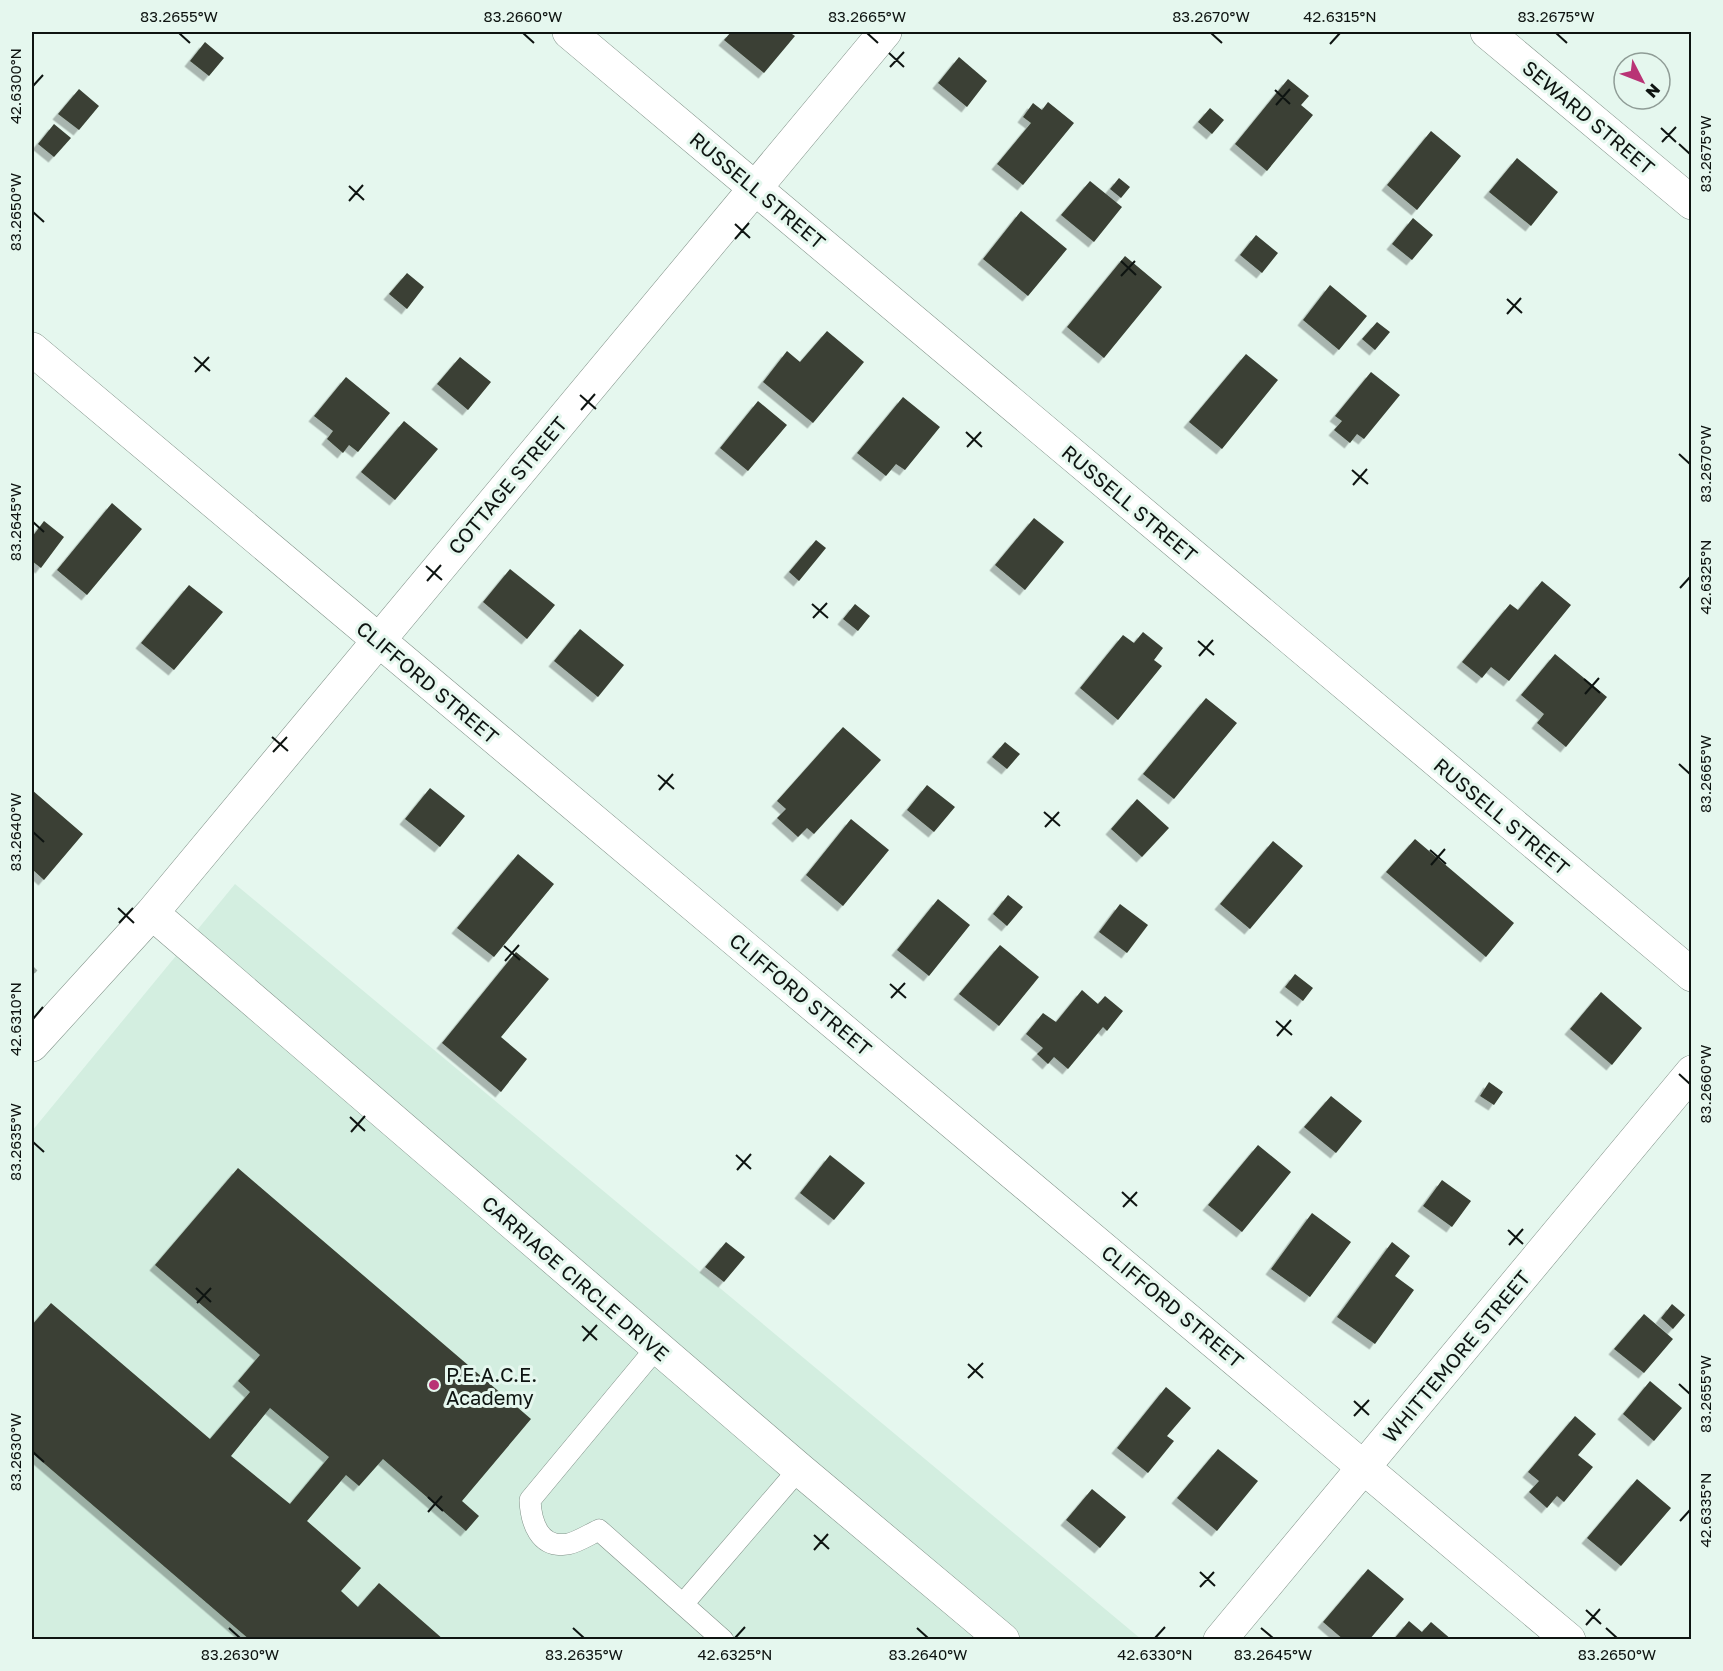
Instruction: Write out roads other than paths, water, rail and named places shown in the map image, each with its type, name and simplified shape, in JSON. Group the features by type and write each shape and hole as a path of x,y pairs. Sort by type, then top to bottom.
{"street":[{"name":"RUSSELL STREET","path":"569,32 1692,975"},
{"name":"COTTAGE STREET","path":"35,1034 152,913 885,32"},
{"name":"SEWARD STREET","path":"1487,32 1692,203"},
{"name":"CLIFFORD STREET","path":"32,349 1569,1640"},
{"name":"CARRIAGE CIRCLE DRIVE","path":"152,913 799,1469 1003,1640"},
{"name":"WHITTEMORE STREET","path":"1220,1640 1692,1072"}],"lane":[{"path":"657,1347 530,1500 531,1523 545,1540 567,1545 599,1530 723,1640"},
{"path":"683,1604 799,1469"}],"place":[{"name":"P.E.A.C.E. Academy","path":"434,1385"}]}
